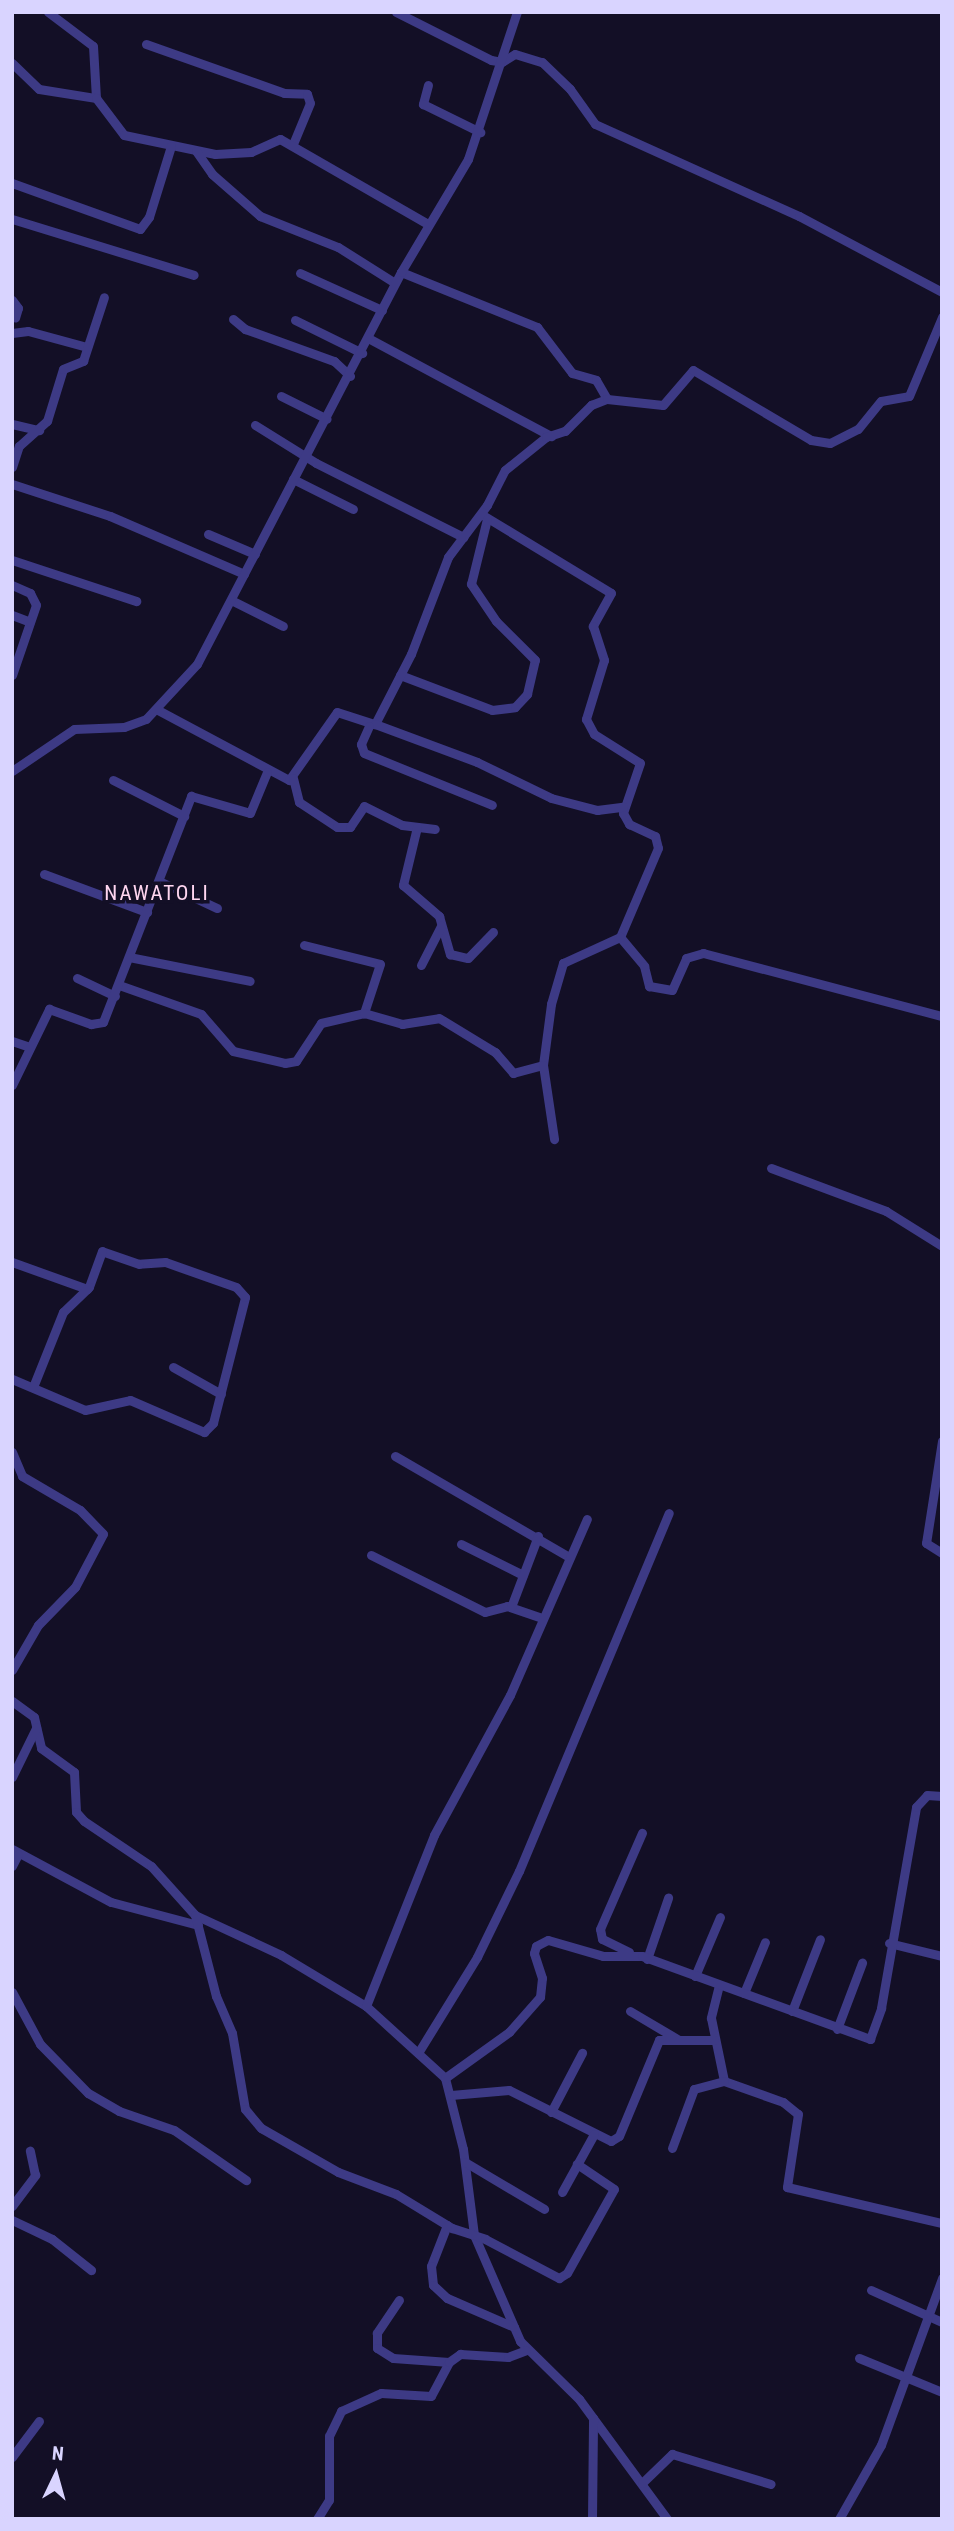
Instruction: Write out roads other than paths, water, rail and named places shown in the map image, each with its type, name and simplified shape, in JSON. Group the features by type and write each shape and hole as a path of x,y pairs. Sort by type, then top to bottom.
{"street":[{"path":"48,12 96,51 96,98 116,131 196,151 251,152 271,139 293,144 428,224"},
{"path":"396,12 502,62"},
{"path":"12,771 74,729 136,724 156,709 197,664 292,479 362,353 395,283 480,132 516,12"},
{"path":"146,44 284,93 307,94 310,103 293,144"},
{"path":"502,62 515,54 542,62 570,89 595,124 799,216 942,292"},
{"path":"12,64 39,89 96,98"},
{"path":"428,85 423,104 480,132"},
{"path":"12,183 140,229 149,218 171,146"},
{"path":"196,151 212,174 260,216 338,247 395,283"},
{"path":"12,219 194,275"},
{"path":"401,272 537,327 572,373 596,380 607,398"},
{"path":"300,273 382,310"},
{"path":"12,467 19,446 39,429 53,408 63,369 80,364 104,297"},
{"path":"12,300 15,318"},
{"path":"400,675 492,710 514,707 527,694 535,660 496,621 471,584 484,517 510,464 607,398 663,405 685,375 698,371 811,440 830,443 858,429 881,401 909,396 942,317"},
{"path":"233,319 245,329 334,361 350,376"},
{"path":"295,320 362,353"},
{"path":"12,333 28,331 87,347"},
{"path":"368,338 551,436"},
{"path":"281,396 327,419"},
{"path":"12,424 39,429"},
{"path":"255,425 306,456 463,537"},
{"path":"292,479 353,509"},
{"path":"12,484 110,516 244,574"},
{"path":"484,517 463,537 435,583 400,675 361,744 364,753 492,805"},
{"path":"484,517 611,593 593,626 604,660 586,719 594,734 638,758 639,770 623,807 624,820 659,841 620,937 563,963 551,1003 543,1065 554,1139"},
{"path":"208,534 255,554"},
{"path":"12,560 136,601"},
{"path":"12,585 36,598 12,675"},
{"path":"231,600 283,626"},
{"path":"12,615 30,622"},
{"path":"156,709 267,772 293,778"},
{"path":"435,829 417,827 364,806 350,827 337,827 299,802 293,778 337,712 477,762 551,798 597,810 623,807"},
{"path":"12,1085 49,1009 98,1024 115,996 191,796 250,813 267,772"},
{"path":"113,780 184,816"},
{"path":"417,827 403,885 442,923 444,946 460,958 477,954 493,932"},
{"path":"44,874 147,912"},
{"path":"159,881 217,908"},
{"path":"421,965 442,923"},
{"path":"620,937 644,966 653,989 672,990 687,958 703,953 942,1016"},
{"path":"304,945 380,964 364,1013"},
{"path":"129,957 250,981"},
{"path":"78,978 115,996"},
{"path":"119,985 201,1014 233,1051 285,1063 296,1061 321,1023 364,1013 402,1024 439,1018 495,1052 508,1071 543,1065"},
{"path":"12,1041 29,1047"},
{"path":"771,1168 886,1211 942,1246"},
{"path":"12,1379 85,1410 130,1400 204,1432 213,1423 221,1394 242,1291 165,1262 139,1264 102,1251 87,1289 63,1312 50,1355 33,1387"},
{"path":"12,1262 87,1289"},
{"path":"173,1367 221,1394"},
{"path":"942,1441 926,1543 942,1553"},
{"path":"12,1452 22,1476 80,1510 103,1534 75,1587 38,1625 12,1670"},
{"path":"394,1456 538,1536 569,1557"},
{"path":"418,2053 477,1957 519,1871 669,1513"},
{"path":"366,2006 434,1835 510,1695 587,1519"},
{"path":"511,1607 538,1536"},
{"path":"461,1544 523,1576"},
{"path":"371,1555 485,1612 511,1607 542,1618"},
{"path":"12,1701 28,1709 37,1725 41,1748 74,1772 76,1812 84,1821 151,1866 195,1915 281,1955 366,2006 445,2078 452,2095 465,2162 474,2235 514,2327 526,2350 558,2375 593,2418 667,2519"},
{"path":"12,1777 37,1725"},
{"path":"642,1833 600,1929 602,1939 631,1953 867,2039 874,2036 916,1807 921,1797 942,1796"},
{"path":"12,1866 15,1852 111,1902 198,1925"},
{"path":"647,1959 668,1898"},
{"path":"195,1915 253,2123 447,2225 474,2235 554,2277 564,2277 614,2189 578,2164"},
{"path":"695,1976 720,1917"},
{"path":"792,2011 820,1939"},
{"path":"445,2078 469,2056 509,2032 540,1997 542,1978 534,1953 540,1942 603,1956 631,1953"},
{"path":"744,1993 765,1942"},
{"path":"889,1943 942,1956"},
{"path":"837,2029 862,1963"},
{"path":"719,1985 711,2018 713,2040 724,2081"},
{"path":"12,1993 40,2043 88,2093 120,2111 174,2130 246,2180"},
{"path":"630,2011 679,2040"},
{"path":"452,2095 499,2088 611,2141 619,2136 654,2045 666,2038 713,2040"},
{"path":"551,2112 582,2053"},
{"path":"672,2148 694,2089 724,2081 783,2102 798,2114 785,2179 796,2193 893,2208 942,2223"},
{"path":"562,2192 594,2134"},
{"path":"12,2206 35,2175 30,2151"},
{"path":"465,2162 544,2209"},
{"path":"12,2220 44,2234 91,2270"},
{"path":"447,2225 431,2266 433,2285 447,2298 514,2327"},
{"path":"839,2519 876,2458 942,2278"},
{"path":"871,2290 942,2322"},
{"path":"399,2300 377,2333 377,2348 393,2358 449,2362"},
{"path":"317,2519 329,2500 329,2436 336,2415 381,2393 431,2396 449,2362 460,2354 508,2357 526,2350"},
{"path":"859,2358 942,2392"},
{"path":"593,2418 593,2519"},
{"path":"12,2457 39,2421"},
{"path":"642,2483 672,2454 771,2484"}],"district":[{"name":"NAWATOLI","path":"157,893"}]}
